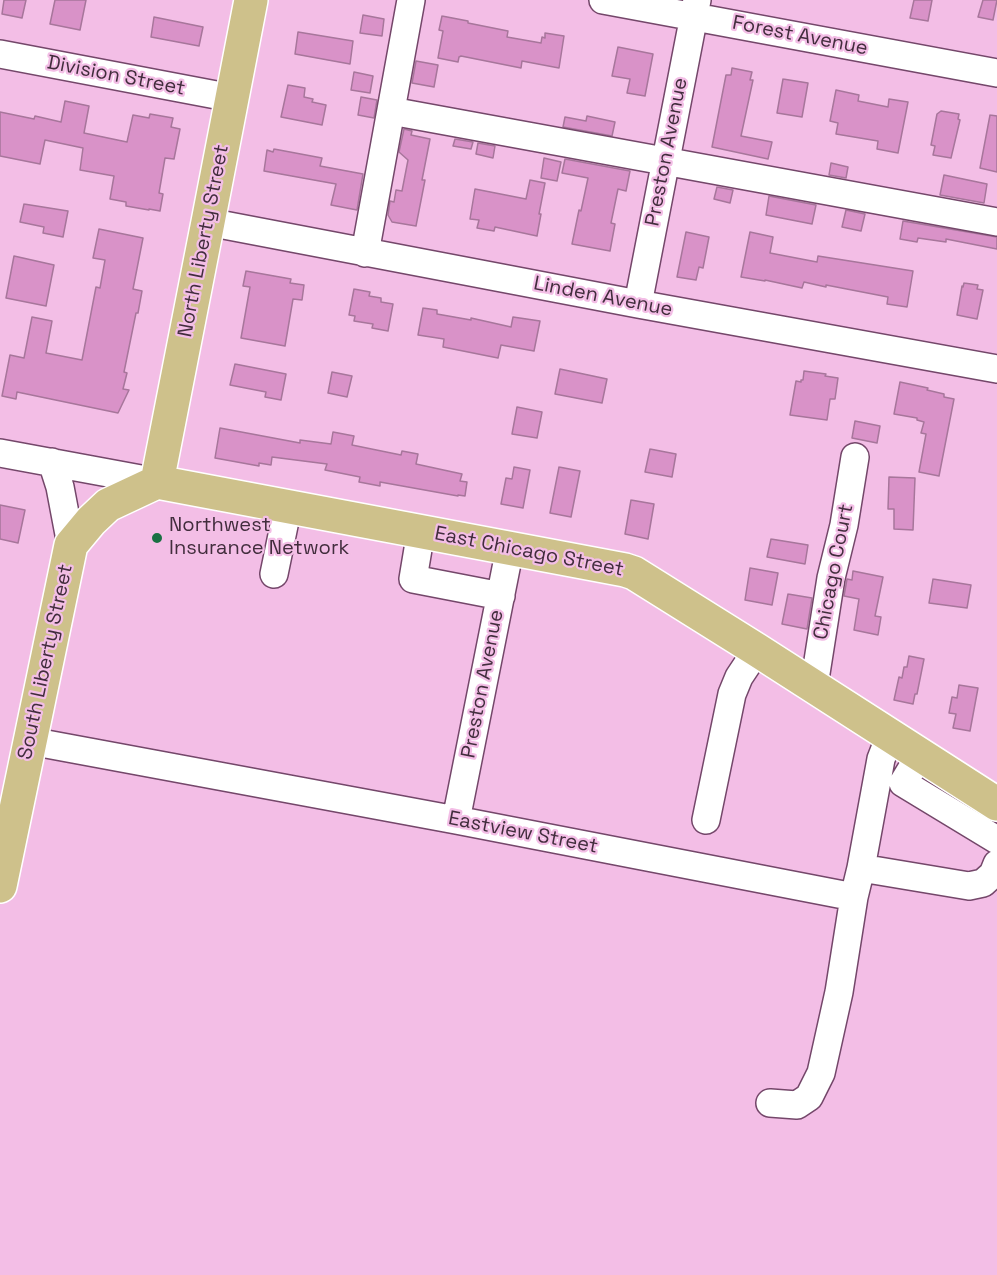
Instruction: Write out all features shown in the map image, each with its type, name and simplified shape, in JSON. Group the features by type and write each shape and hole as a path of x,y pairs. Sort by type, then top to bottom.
{"main road":[{"name":"North Liberty Street","path":"157,482 251,0"},
{"name":"East Chicago Street","path":"157,482 634,573 997,804"},
{"name":"South Liberty Street","path":"0,886 71,545 108,505 157,482"}],"street":[{"path":"365,253 411,0"},
{"name":"Forest Avenue","path":"603,0 695,8 997,73"},
{"name":"Preston Avenue","path":"638,304 695,8"},
{"name":"Division Street","path":"0,54 232,98"},
{"path":"390,111 997,222"},
{"name":"Linden Avenue","path":"208,222 638,304 997,369"},
{"name":"East Chicago Street","path":"0,453 157,482"},
{"name":"Chicago Court","path":"814,686 831,578 844,525 855,457"},
{"path":"52,462 60,487 71,545"},
{"path":"274,574 288,506"},
{"path":"421,531 413,579 501,596"},
{"name":"Preston Avenue","path":"456,820 510,548"},
{"path":"706,820 732,694 739,677 757,650"},
{"path":"770,1103 797,1105 809,1097 821,1072 881,759 890,736"},
{"name":"Eastview Street","path":"30,741 854,897"},
{"path":"903,783 920,755"},
{"path":"878,774 903,783 997,840"},
{"path":"861,868 969,886 983,883 993,874 997,864"}],"building":[{"path":"4,0 26,0 22,18 2,14"},
{"path":"55,0 86,0 80,30 50,24"},
{"path":"914,0 932,0 928,21 910,18"},
{"path":"983,0 997,0 993,20 978,17"},
{"path":"363,15 384,19 382,36 360,33"},
{"path":"442,16 508,31 507,37 541,43 542,37 545,38 545,33 564,36 559,68 522,61 521,68 461,56 458,62 438,58 443,31 439,30"},
{"path":"154,17 203,27 199,46 151,37"},
{"path":"298,32 353,41 350,64 295,54"},
{"path":"618,47 653,54 645,96 627,93 630,79 612,76"},
{"path":"416,61 438,65 434,87 412,83"},
{"path":"732,68 752,72 750,80 753,80 741,136 772,142 768,159 712,147 726,75 731,75"},
{"path":"354,72 373,76 370,93 351,90"},
{"path":"783,79 808,83 802,117 777,113"},
{"path":"288,85 305,88 304,97 313,99 312,102 326,105 322,125 281,117"},
{"path":"836,90 859,95 858,101 888,107 889,99 908,102 898,153 877,149 878,141 836,134 838,123 830,121"},
{"path":"361,97 377,100 374,118 358,115"},
{"path":"65,101 89,106 84,133 127,142 133,115 149,118 150,114 173,118 171,127 180,129 174,159 165,158 159,193 163,194 160,211 126,206 126,202 110,199 114,176 80,170 83,148 45,140 40,164 0,156 0,112 61,122"},
{"path":"941,111 959,114 958,119 960,120 951,158 933,155 935,146 931,145 937,114"},
{"path":"990,115 997,116 997,172 980,168"},
{"path":"587,116 615,122 612,136 563,127 565,117 586,121"},
{"path":"404,129 412,131 411,135 430,139 416,226 392,222 388,215 390,201 394,202 396,190 402,191 408,160 399,152"},
{"path":"455,139 473,142 471,149 453,146"},
{"path":"478,143 495,146 493,158 476,154"},
{"path":"274,149 322,158 320,166 363,174 357,210 331,205 336,184 264,171 267,150 273,152"},
{"path":"544,158 561,162 557,181 541,178"},
{"path":"565,159 630,171 626,191 618,189 611,223 615,224 610,251 572,244 588,178 562,173"},
{"path":"831,163 848,167 846,178 829,175"},
{"path":"944,175 987,184 984,203 940,195"},
{"path":"530,180 545,183 537,236 495,227 494,231 477,228 479,220 470,219 475,189 526,199"},
{"path":"717,187 733,190 730,203 714,199"},
{"path":"769,196 816,205 812,224 766,215"},
{"path":"24,204 68,211 63,237 43,233 44,227 20,222"},
{"path":"846,210 865,214 861,231 842,227"},
{"path":"903,221 997,237 997,249 946,239 946,242 918,238 917,242 900,239"},
{"path":"99,229 143,238 133,289 142,291 124,372 127,373 123,389 129,390 118,413 17,392 16,399 2,396 10,355 24,358 32,317 52,321 46,353 82,360 96,287 100,288 105,260 93,258"},
{"path":"686,232 709,237 703,268 699,267 696,280 677,277"},
{"path":"750,232 773,237 770,253 817,262 818,256 913,271 907,307 887,304 888,297 826,285 826,287 804,282 802,288 741,277"},
{"path":"14,256 54,265 46,306 6,298"},
{"path":"246,271 291,279 290,283 304,285 302,300 293,299 285,346 241,338 250,287 243,286"},
{"path":"964,283 978,285 977,289 983,290 977,319 957,315"},
{"path":"354,289 370,292 369,296 381,298 381,302 393,304 388,331 372,328 373,324 354,321 355,316 349,315"},
{"path":"423,308 437,310 437,314 471,320 471,318 511,327 513,317 540,321 534,351 501,345 498,358 443,347 444,339 418,335"},
{"path":"235,364 286,374 281,400 265,397 266,392 230,385"},
{"path":"560,369 607,379 602,403 555,394"},
{"path":"804,371 838,378 835,399 830,399 827,420 790,415 796,381 803,380"},
{"path":"332,372 352,376 347,397 328,393"},
{"path":"900,382 928,388 927,390 954,399 939,476 919,472 926,434 921,433 924,422 917,418 894,414"},
{"path":"517,407 542,412 537,438 512,434"},
{"path":"855,421 880,426 877,443 852,438"},
{"path":"220,428 300,443 300,440 331,444 333,432 354,436 352,445 401,455 402,451 418,454 416,464 462,474 460,481 467,482 465,496 380,482 380,486 359,482 360,477 325,470 327,464 272,457 271,465 259,463 259,466 215,458"},
{"path":"650,449 676,454 672,477 645,472"},
{"path":"514,467 530,470 523,508 501,504 506,478 512,479"},
{"path":"559,467 580,471 571,517 550,513"},
{"path":"889,477 915,478 913,530 894,529 894,509 888,509"},
{"path":"631,500 654,504 648,539 625,534"},
{"path":"0,505 25,510 18,543 0,539"},
{"path":"771,539 808,545 805,564 767,557"},
{"path":"750,568 778,573 772,605 745,600"},
{"path":"853,571 883,577 875,616 881,617 878,635 854,630 859,599 844,596 847,579 852,580"},
{"path":"933,579 971,585 967,608 929,603"},
{"path":"788,594 812,598 807,629 782,624"},
{"path":"909,656 924,659 913,704 894,700 899,677 902,678"},
{"path":"959,685 978,688 970,731 953,728 956,714 949,713 952,697 957,698"}],"place":[{"name":"Northwest Insurance Network","path":"157,538"}]}
